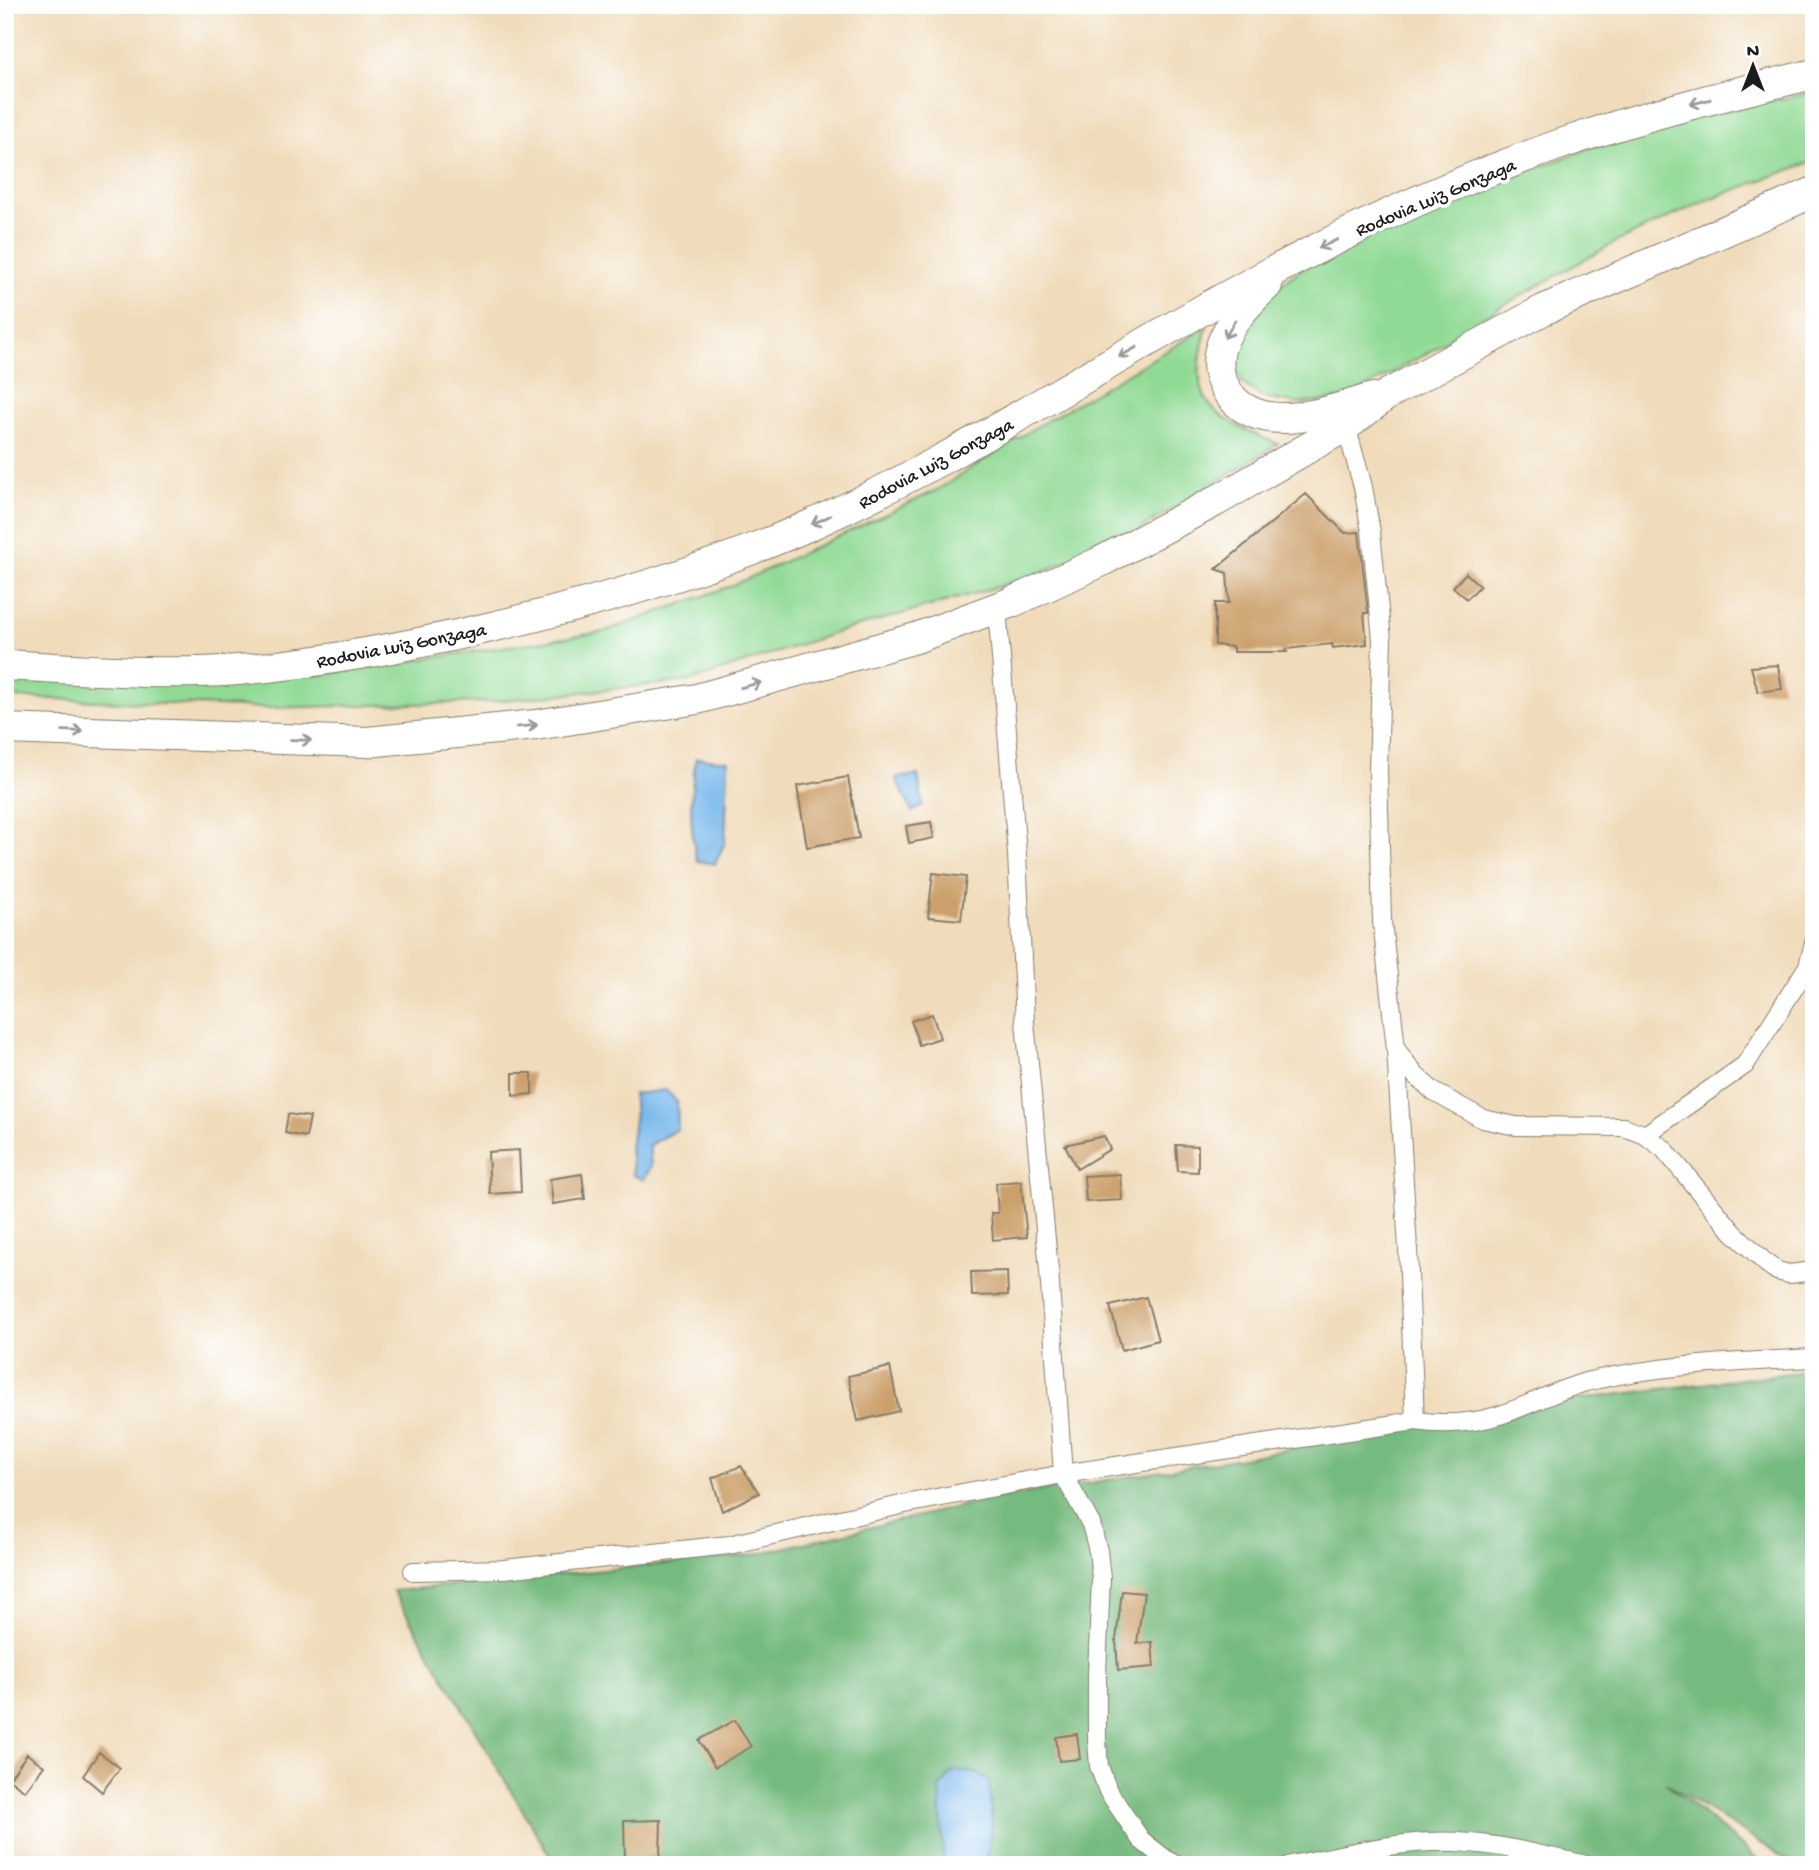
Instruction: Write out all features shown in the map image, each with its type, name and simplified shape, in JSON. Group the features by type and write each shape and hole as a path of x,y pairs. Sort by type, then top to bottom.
{"highway":[{"name":"Rodovia Luiz Gonzaga","path":"5,665 160,673 236,670 321,660 436,639 571,609 659,583 789,534 899,484 1014,421 1104,365 1293,261 1412,202 1563,143 1700,101 1814,74"},
{"path":"5,729 367,742 536,725 697,699 916,638 997,608 1100,562 1216,501 1346,426 1388,394 1543,310 1814,192"},
{"path":"1293,261 1237,317 1225,337 1218,355 1220,376 1226,391 1242,408 1263,416 1283,418 1310,415 1388,394"}],"street":[{"path":"1346,426 1363,487 1371,532 1382,639 1378,770 1380,886 1396,1049 1415,1421"},
{"path":"997,608 1017,854 1025,1022 1049,1270 1063,1474 1091,1524 1098,1550 1101,1603 1097,1674 1099,1766 1108,1791 1141,1840 1176,1865"},
{"path":"1645,1135 1745,1065 1808,966 1814,943"},
{"path":"1396,1049 1415,1075 1434,1093 1483,1119 1516,1126 1624,1127 1645,1135 1664,1149 1732,1232 1767,1264 1777,1271 1789,1274 1814,1271"},
{"path":"413,1571 504,1569 729,1545 905,1504 1063,1474 1415,1421 1455,1424 1478,1420 1500,1415 1563,1388 1620,1375 1665,1368 1814,1358"},
{"path":"1291,1865 1367,1849 1433,1841 1479,1844 1586,1865"}],"green space":[{"path":"1814,92 1814,161 1707,200 1616,242 1481,318 1436,348 1348,398 1299,404 1262,397 1243,384 1234,363 1243,332 1272,291 1300,270 1387,225 1613,139 1674,122"},
{"path":"1207,327 1201,353 1202,391 1221,415 1236,425 1278,444 1134,533 1022,580 838,632 690,681 487,702 265,708 5,697 5,675 317,675 603,632 734,585 937,490 1036,427"},
{"path":"1814,1370 1814,1865 1795,1865 1665,1782 1765,1865 555,1865 393,1591 753,1555 991,1499 1242,1458 1517,1407"}],"water":[{"path":"696,758 728,761 725,842 715,864 697,861 694,848 691,810"},
{"path":"918,775 923,805 912,812 896,778"},
{"path":"666,1090 677,1102 678,1129 649,1145 651,1166 644,1180 633,1175 630,1148 635,1112 633,1094"},
{"path":"954,1771 976,1773 989,1780 992,1823 987,1859 964,1862 943,1860 940,1787"}],"building":[{"path":"1306,494 1345,533 1359,532 1368,613 1364,613 1367,644 1333,648 1332,644 1286,649 1287,652 1233,652 1233,647 1215,645 1215,603 1229,603 1227,573 1216,569"},
{"path":"1466,573 1480,586 1467,599 1453,587"},
{"path":"1778,665 1782,689 1758,692 1751,667"},
{"path":"848,777 859,838 807,847 797,786"},
{"path":"931,822 934,838 909,843 906,826"},
{"path":"933,873 966,877 961,920 928,917"},
{"path":"932,1014 940,1038 919,1045 911,1021"},
{"path":"513,1073 532,1073 532,1094 513,1096"},
{"path":"288,1114 310,1117 306,1137 285,1133"},
{"path":"1104,1136 1110,1149 1077,1169 1065,1145"},
{"path":"1176,1145 1198,1146 1198,1172 1178,1171"},
{"path":"519,1150 521,1192 490,1194 488,1152"},
{"path":"582,1174 585,1199 553,1204 550,1179"},
{"path":"1120,1174 1122,1200 1086,1202 1084,1176"},
{"path":"1021,1181 1027,1237 993,1240 991,1213 998,1213 996,1183"},
{"path":"1007,1271 1008,1295 972,1296 971,1272"},
{"path":"1146,1297 1158,1340 1122,1350 1110,1306"},
{"path":"890,1367 899,1411 858,1421 848,1376"},
{"path":"741,1466 759,1493 722,1511 712,1478"},
{"path":"1122,1591 1144,1593 1137,1643 1152,1642 1154,1667 1118,1670 1116,1640"},
{"path":"735,1720 751,1747 715,1767 699,1740"},
{"path":"1077,1734 1080,1759 1059,1761 1056,1737"},
{"path":"99,1752 120,1768 102,1792 83,1776"},
{"path":"27,1754 44,1766 25,1791 9,1779"},
{"path":"661,1820 660,1856 625,1857 624,1821"}]}
